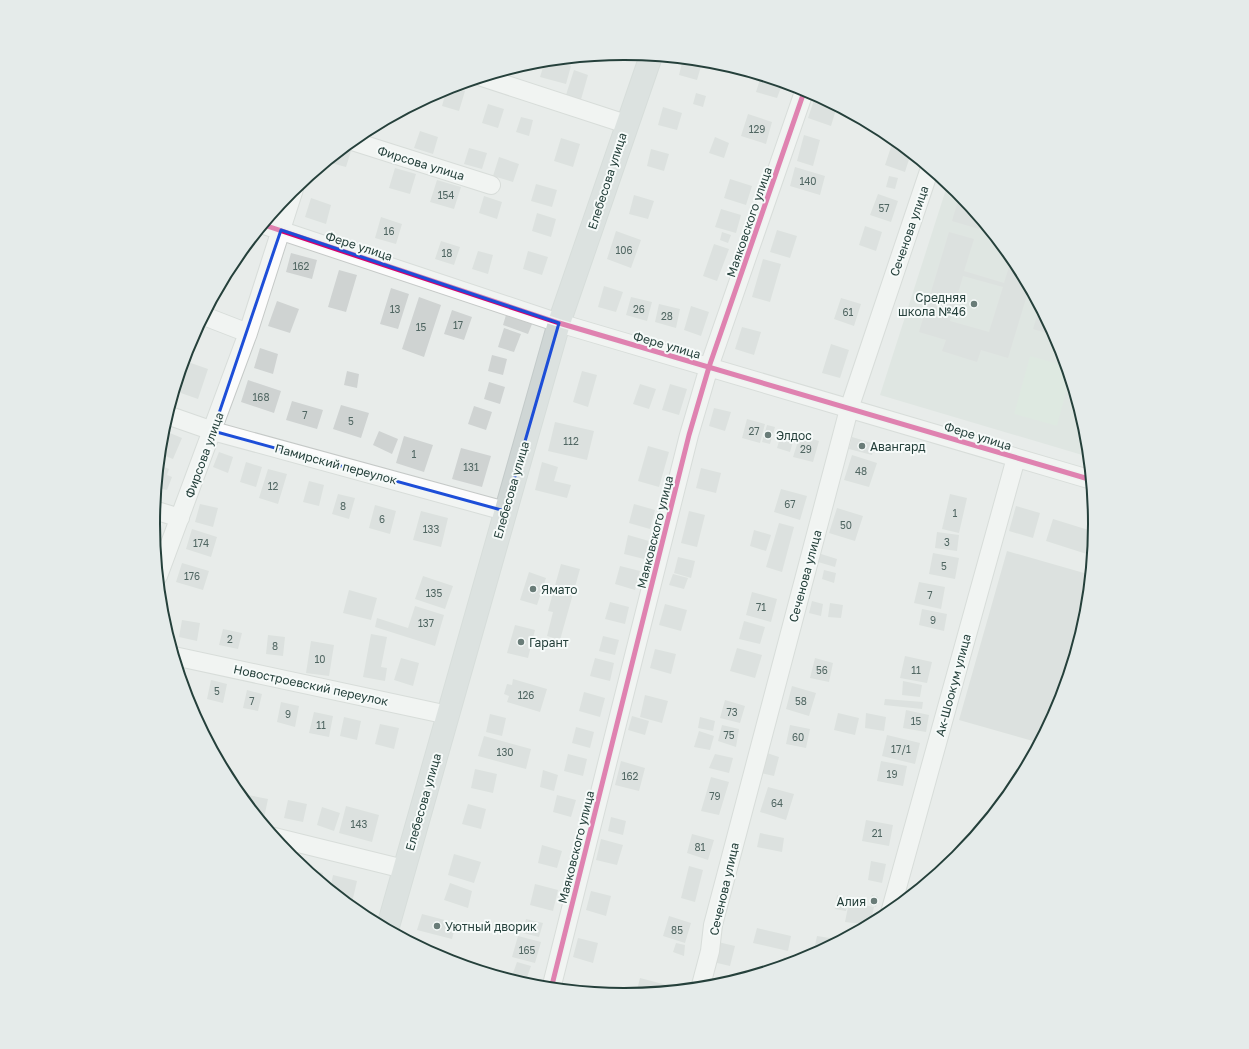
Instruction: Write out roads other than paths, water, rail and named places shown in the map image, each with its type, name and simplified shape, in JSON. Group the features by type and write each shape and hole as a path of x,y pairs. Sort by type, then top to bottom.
{"main road":[{"name":"Елебесова улица","path":"388,925 505,511 560,323 626,124 649,61"}],"street":[{"path":"491,80 626,124"},
{"name":"Маяковского улица","path":"552,983 690,434 709,367 803,95"},
{"name":"Фирсова улица","path":"359,143 491,185"},
{"name":"Сеченова улица","path":"702,982 710,951 713,925 849,409 928,173"},
{"name":"Фирсова улица","path":"162,565 214,431 248,333 290,203"},
{"name":"Фере улица","path":"269,226 560,323 849,409 883,417 1086,478"},
{"path":"209,318 248,333"},
{"name":"Памирский переулок","path":"173,417 214,431 505,511"},
{"name":"Ак-Шоокум улица","path":"893,904 1016,458"},
{"path":"160,512 180,518"},
{"name":"Новостроевский переулок","path":"180,657 448,715"},
{"path":"283,839 404,869"}],"place":[{"name":"Средняя школа №46","path":"974,304"},
{"name":"Элдос","path":"768,435"},
{"name":"Авангард","path":"862,446"},
{"name":"Ямато","path":"533,589"},
{"name":"Гарант","path":"521,642"},
{"name":"Алия","path":"874,901"},
{"name":"Уютный дворик","path":"437,926"}]}
